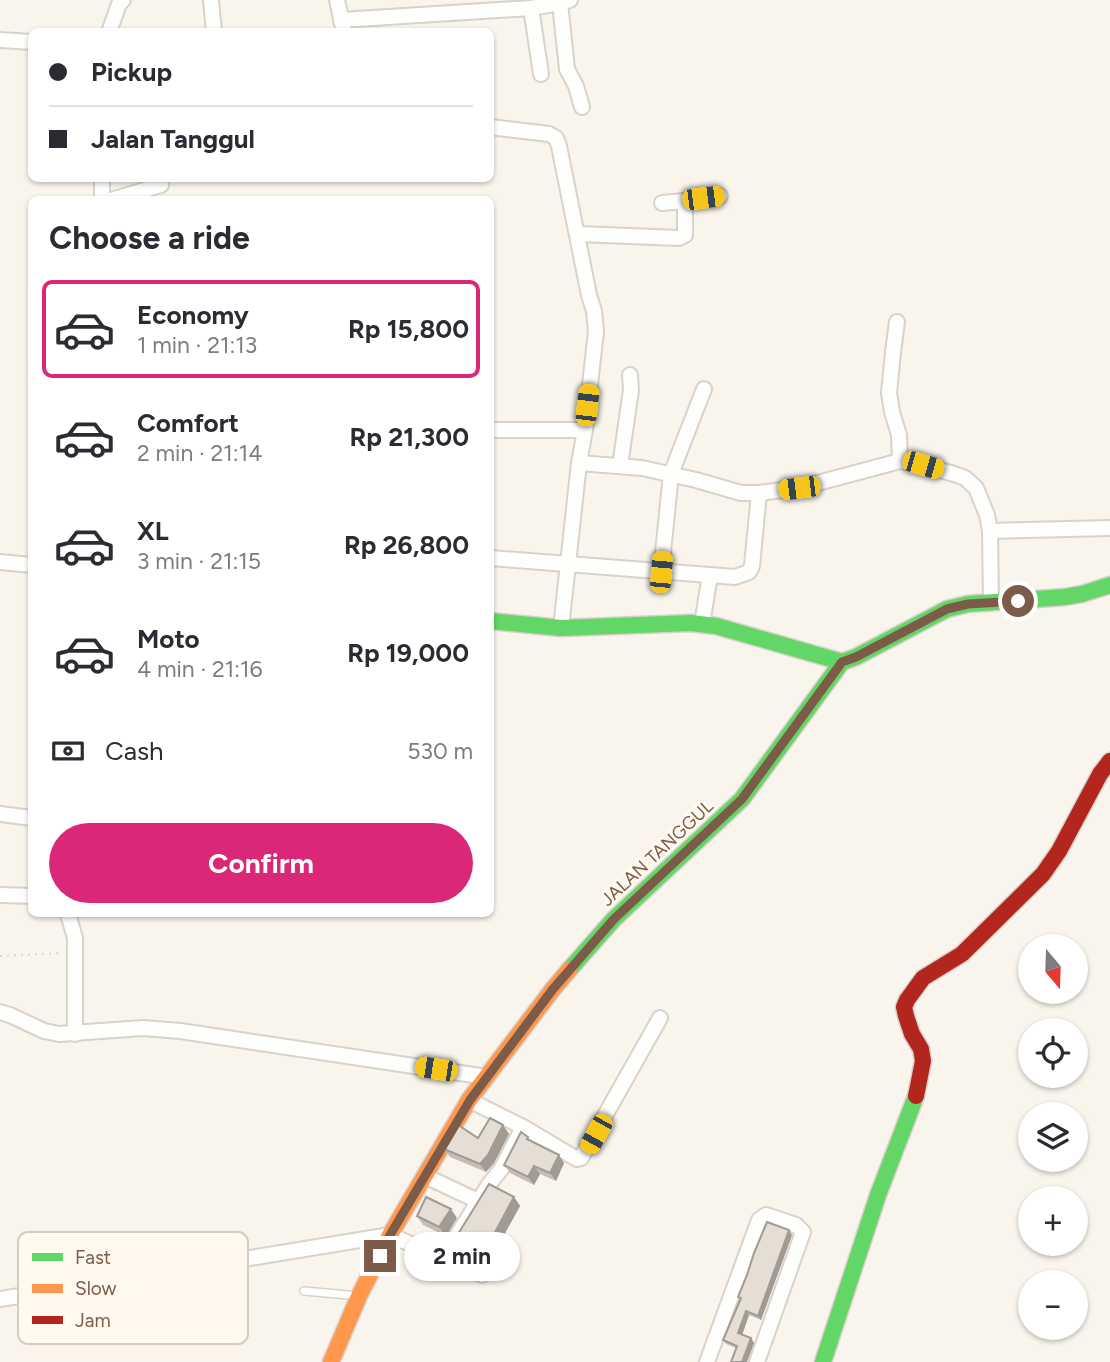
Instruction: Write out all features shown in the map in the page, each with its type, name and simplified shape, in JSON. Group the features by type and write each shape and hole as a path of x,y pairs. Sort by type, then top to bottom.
{"street":[{"path":"110,28 123,0"},
{"path":"211,0 214,28"},
{"path":"337,0 343,26 531,8 565,2 567,69 576,86 582,107"},
{"path":"531,8 541,74"},
{"path":"0,40 28,42"},
{"path":"494,127 549,134 556,138 594,311 596,331 561,628"},
{"path":"124,196 161,185"},
{"path":"662,203 720,196"},
{"path":"579,241 679,238 685,235 685,201"},
{"path":"897,322 889,393 899,435 900,461"},
{"path":"620,466 632,390 630,375"},
{"path":"661,572 671,474 704,389"},
{"path":"494,430 585,430"},
{"path":"579,463 642,468 741,493 799,488 900,461 954,474 965,478 976,488 987,515 990,531 991,602"},
{"path":"494,558 735,577 749,572 752,566 759,493"},
{"path":"990,531 1110,528"},
{"path":"0,562 28,565"},
{"path":"702,624 710,576"},
{"path":"494,621 561,628 702,624 842,662 947,609 968,604 1065,597 1110,585"},
{"name":"JALAN TANGGUL","path":"331,1362 359,1296 390,1235 487,1076 553,989 614,919 742,799 842,662"},
{"path":"823,1362 878,1195 915,1101 923,1061 921,1049 906,1016 904,1007 907,1000 923,978 962,954 1043,874 1110,761"},
{"path":"0,814 28,818"},
{"path":"0,895 28,896"},
{"path":"69,917 75,938 75,1034"},
{"path":"0,1012 50,1032 75,1034 142,1028 180,1031 487,1076"},
{"path":"470,1100 577,1159 583,1157 660,1018"},
{"path":"443,1258 502,1168 523,1127"},
{"path":"425,1176 478,1201"},
{"path":"707,1362 760,1220 766,1215 796,1225 803,1232 757,1362"},
{"path":"248,1258 390,1235 482,1275"},
{"path":"0,1299 18,1296"}],"lane":[{"path":"304,1291 359,1296"}],"path":[{"path":"0,956 75,953"}],"building":[{"path":"490,1118 503,1125 488,1155 480,1164 444,1149 458,1125 478,1138"},
{"path":"521,1132 527,1139 559,1155 550,1173 534,1166 528,1177 504,1165"},
{"path":"489,1184 514,1197 492,1238 497,1241 487,1259 475,1252 479,1245 458,1234"},
{"path":"426,1197 451,1209 439,1227 417,1216"},
{"path":"767,1222 789,1230 758,1316 746,1311 738,1333 751,1338 742,1362 731,1362 737,1346 723,1340 741,1298 738,1297"}],"traffic: fast":[{"path":"494,621 561,628 691,623 716,626 842,662 947,609 968,604 1065,597 1110,585"},
{"path":"569,970 614,919 742,799 842,662"},
{"path":"823,1362 878,1195 916,1096"}],"traffic: slow":[{"path":"331,1362 359,1296 390,1235 469,1100 569,970"}],"traffic: jam":[{"path":"916,1096 923,1061 921,1049 906,1016 904,1007 907,1000 923,978 962,954 1043,874 1110,761"}],"route":[{"path":"380,1256 470,1100 553,989 614,919 742,799 842,662 947,609 968,604 1018,601"}]}
